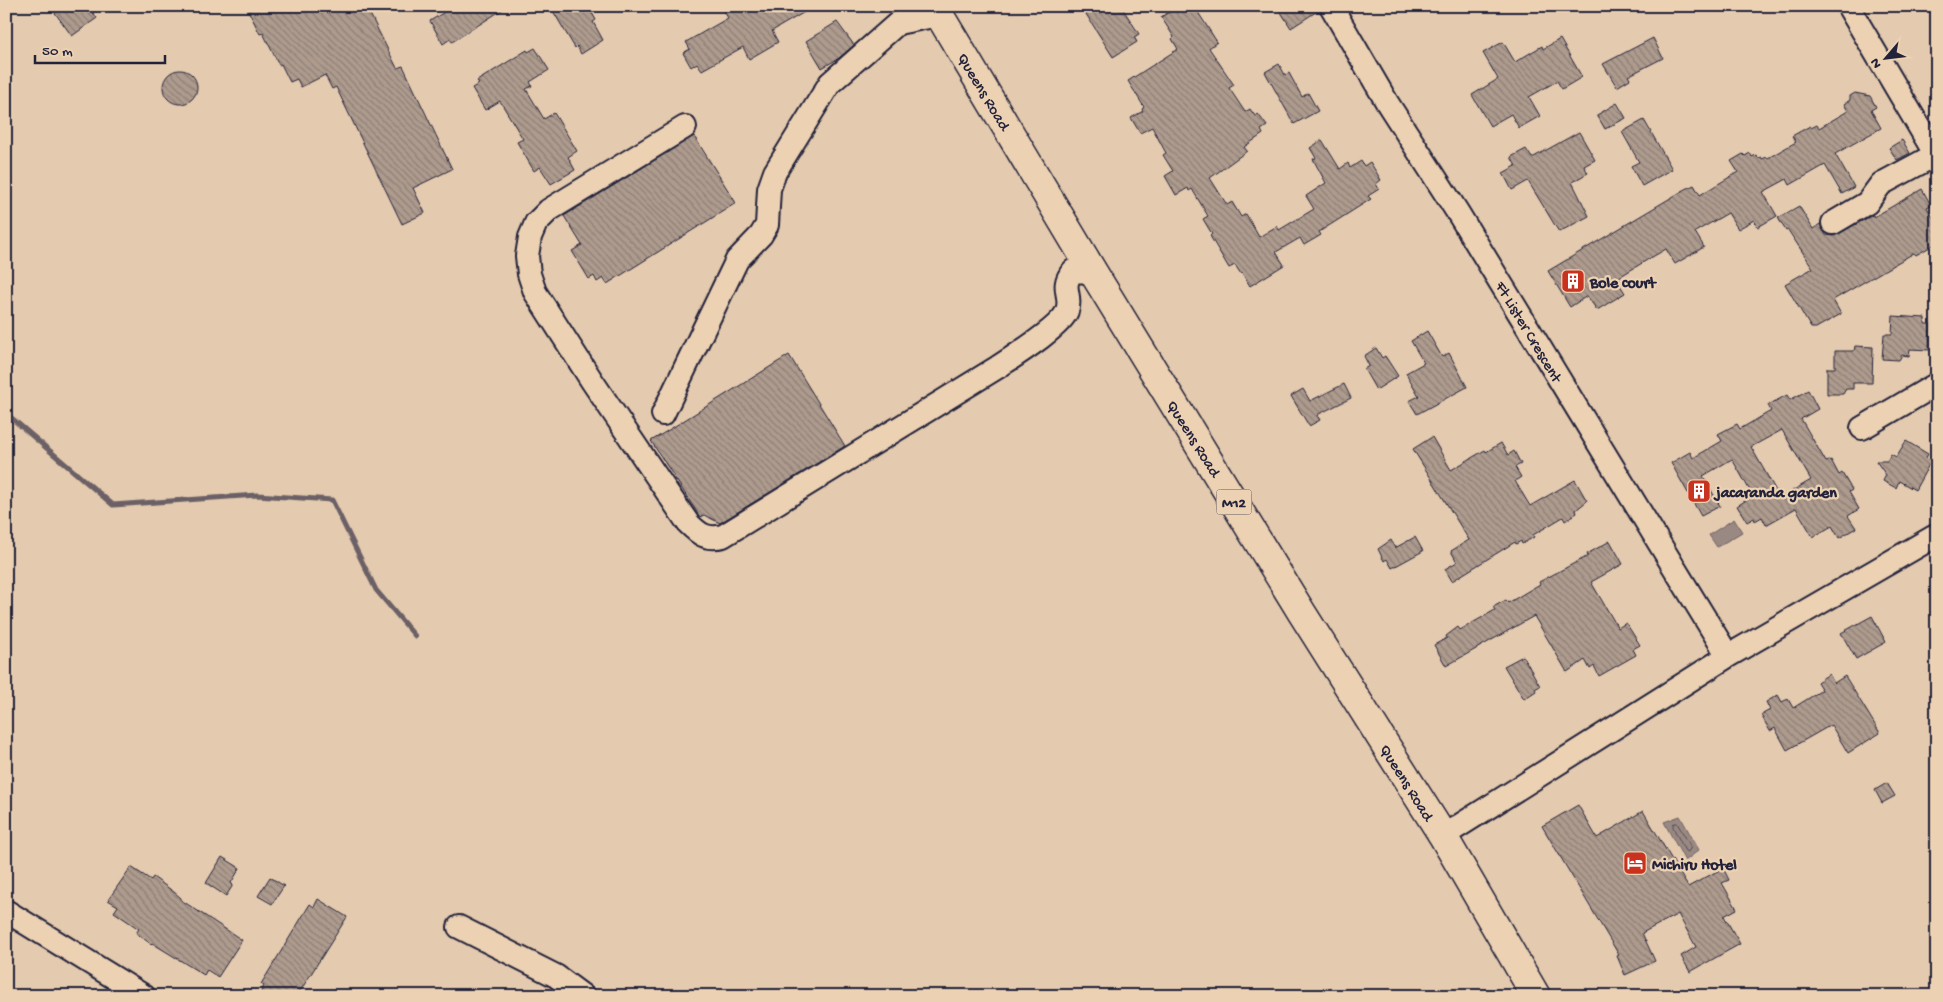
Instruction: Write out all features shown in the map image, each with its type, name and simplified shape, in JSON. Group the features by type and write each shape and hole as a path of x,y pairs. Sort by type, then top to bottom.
{"highway":[{"name":"Queens Road","path":"937,11 1093,272 1317,637 1443,836 1536,996"}],"street":[{"name":"Ft Lister Crescent","path":"1331,6 1388,104 1458,213 1728,656"},
{"path":"1833,223 1867,203 1881,184 1936,156 1848,6"},
{"path":"663,414 737,260 761,235 767,225 769,189 775,172 830,83 898,23 937,11"},
{"path":"685,127 549,210 536,223 530,237 527,256 529,274 535,292 688,523 704,537 712,539 723,536 1034,343 1064,316 1068,309 1066,284 1068,277 1073,271 1093,272"},
{"path":"1862,428 1937,384"},
{"path":"1443,836 1728,656 1937,535"},
{"path":"6,911 144,996"},
{"path":"459,927 556,976 582,996"}],"water":[{"path":"1734,519 1742,532 1717,547 1709,535"},
{"path":"1680,816 1699,850 1685,861 1664,822"}],"building":[{"path":"50,6 88,6 97,18 72,36"},
{"path":"246,6 366,6 397,68 403,66 452,169 413,188 425,213 402,224 336,87 332,89 325,75 301,87 297,79 290,82 263,33 260,34"},
{"path":"454,6 508,6 452,42 450,39 443,44 430,21"},
{"path":"550,6 588,6 596,20 593,22 603,40 581,54 577,46 575,48"},
{"path":"721,6 815,6 772,31 778,42 749,59 743,47 702,70 697,63 691,67 683,53 690,49 686,42 728,18"},
{"path":"1098,6 1121,6 1139,34 1134,37 1137,42 1113,57 1086,14"},
{"path":"1179,6 1194,6 1217,42 1209,48 1234,85 1229,88 1245,112 1250,109 1255,116 1258,114 1267,126 1261,130 1263,134 1244,147 1247,151 1210,178 1227,205 1232,202 1241,217 1246,214 1259,237 1277,226 1279,230 1314,209 1306,196 1326,183 1313,159 1316,158 1310,148 1322,140 1340,169 1348,163 1350,168 1361,161 1364,166 1370,162 1381,180 1376,184 1379,189 1368,196 1371,199 1319,232 1321,235 1304,245 1300,238 1276,252 1284,265 1250,286 1235,265 1229,268 1210,236 1212,234 1203,219 1208,216 1192,189 1189,191 1188,188 1176,195 1165,176 1173,171 1163,155 1166,153 1152,127 1140,133 1131,118 1143,111 1144,107 1128,81 1178,49 1172,39 1174,37 1161,17"},
{"path":"1277,6 1318,6 1319,10 1291,28"},
{"path":"837,22 854,45 839,58 822,68 806,41"},
{"path":"1653,38 1663,58 1628,76 1630,79 1617,87 1603,64"},
{"path":"1560,39 1582,77 1562,89 1557,81 1529,97 1540,116 1519,128 1511,114 1490,126 1472,95 1498,79 1483,53 1503,42 1515,62 1542,46 1543,49"},
{"path":"535,48 549,70 530,82 532,86 526,89 544,119 554,113 577,151 568,157 575,170 551,184 540,167 534,171 517,142 523,139 500,101 485,110 472,88 479,84 477,81 527,50 528,52"},
{"path":"1279,64 1285,75 1289,73 1302,97 1308,93 1318,111 1294,124 1265,72"},
{"path":"180,70 187,71 192,75 196,80 196,94 192,99 187,103 180,104 173,103 168,99 164,94 163,87 164,80 168,75 173,71"},
{"path":"1855,93 1870,96 1876,107 1871,110 1881,128 1835,154 1854,187 1842,194 1825,165 1790,185 1787,179 1763,192 1777,216 1758,227 1754,220 1738,229 1728,213 1695,232 1704,247 1675,264 1666,249 1647,260 1616,279 1625,293 1597,310 1587,296 1570,307 1548,271 1694,185 1700,195 1738,172 1731,161 1743,154 1745,156 1750,153 1752,157 1756,155 1762,159 1768,158 1796,142 1792,136 1810,126 1811,128 1817,125 1819,128 1848,111 1844,104"},
{"path":"1617,103 1626,118 1605,129 1597,115"},
{"path":"1644,120 1672,169 1642,186 1631,166 1639,162 1622,132"},
{"path":"1579,132 1595,160 1584,166 1588,173 1572,182 1589,216 1559,232 1528,181 1512,190 1503,173 1516,166 1511,157 1526,149 1532,158"},
{"path":"694,136 736,203 607,284 603,278 597,282 594,276 589,279 572,251 582,245 564,216"},
{"path":"1902,140 1910,153 1897,160 1889,148"},
{"path":"1922,189 1931,205 1927,207 1937,224 1937,243 1916,255 1914,253 1833,300 1841,314 1816,328 1811,328 1785,284 1813,268 1778,218 1799,206 1813,229 1820,224 1826,235 1834,236 1873,215 1874,217"},
{"path":"1893,316 1925,318 1925,324 1930,324 1929,350 1910,349 1909,356 1902,355 1899,360 1882,359 1884,334 1892,334"},
{"path":"1427,331 1442,357 1449,353 1467,387 1417,414 1409,401 1419,396 1406,373 1424,363 1411,341"},
{"path":"1855,346 1873,347 1872,383 1853,383 1853,389 1846,389 1843,394 1827,394 1827,368 1835,368 1835,351 1854,351"},
{"path":"1376,348 1382,358 1385,356 1398,376 1376,390 1364,369 1369,366 1364,356"},
{"path":"789,355 845,446 720,523 704,515 700,517 651,441"},
{"path":"1344,384 1351,398 1317,415 1320,420 1309,426 1291,396 1303,389 1310,401"},
{"path":"1808,390 1818,409 1801,419 1826,462 1831,460 1839,475 1842,473 1852,490 1849,492 1859,509 1848,516 1856,528 1839,538 1832,526 1813,537 1796,508 1766,525 1762,517 1755,521 1754,518 1747,522 1737,506 1753,496 1732,459 1703,476 1720,506 1701,516 1671,463 1690,452 1693,458 1722,441 1718,434 1737,424 1740,429 1771,411 1768,405 1787,395 1790,400","holes":["1782,430 1811,480 1780,498 1751,447"]},
{"path":"1432,437 1451,470 1501,443 1508,455 1514,451 1521,464 1515,467 1521,477 1515,481 1530,506 1575,480 1587,501 1576,510 1577,513 1565,521 1563,517 1522,544 1521,541 1516,544 1515,542 1452,581 1445,569 1457,562 1451,551 1469,540 1413,449"},
{"path":"1906,441 1928,454 1926,458 1931,461 1915,490 1899,481 1896,488 1883,481 1886,475 1876,461 1887,461 1891,454 1896,457"},
{"path":"1415,537 1423,551 1392,568 1387,559 1384,561 1378,549 1391,540 1395,548"},
{"path":"1610,541 1623,564 1591,582 1618,628 1626,623 1640,645 1633,649 1636,655 1599,676 1594,666 1590,669 1585,660 1567,672 1534,616 1446,666 1434,645 1447,638 1446,636 1458,627 1460,630 1495,610 1493,607 1506,600 1508,603 1540,584 1539,582 1588,556 1587,554"},
{"path":"1872,616 1886,642 1856,659 1841,633"},
{"path":"1523,656 1540,686 1524,699 1504,666"},
{"path":"1829,674 1834,683 1845,676 1880,733 1848,753 1831,725 1787,750 1775,728 1770,731 1761,715 1770,710 1766,702 1778,695 1782,702 1788,699 1793,708 1822,690 1817,682"},
{"path":"1887,783 1895,796 1882,803 1875,790"},
{"path":"1578,805 1597,838 1643,811 1688,887 1723,868 1729,880 1722,883 1737,909 1724,916 1740,944 1690,972 1681,956 1696,947 1678,914 1642,933 1655,961 1625,975 1617,956 1619,955 1542,826"},
{"path":"222,857 240,868 226,896 206,883"},
{"path":"131,867 151,880 153,877 174,892 181,900 242,940 218,977 207,970 204,975 151,944 136,933 139,929 114,912 118,906 108,900"},
{"path":"270,877 284,886 272,904 258,896"},
{"path":"318,899 347,917 297,996 259,996 264,986 261,984 310,904 314,907"}],"waterway":[{"path":"6,409 8,415 113,505 257,495 332,500 376,590 415,636"}],"place":[{"name":"Bole court","path":"1573,281"},
{"name":"jacaranda garden","path":"1699,491"},
{"name":"Michiru Hotel","path":"1635,863"}]}
